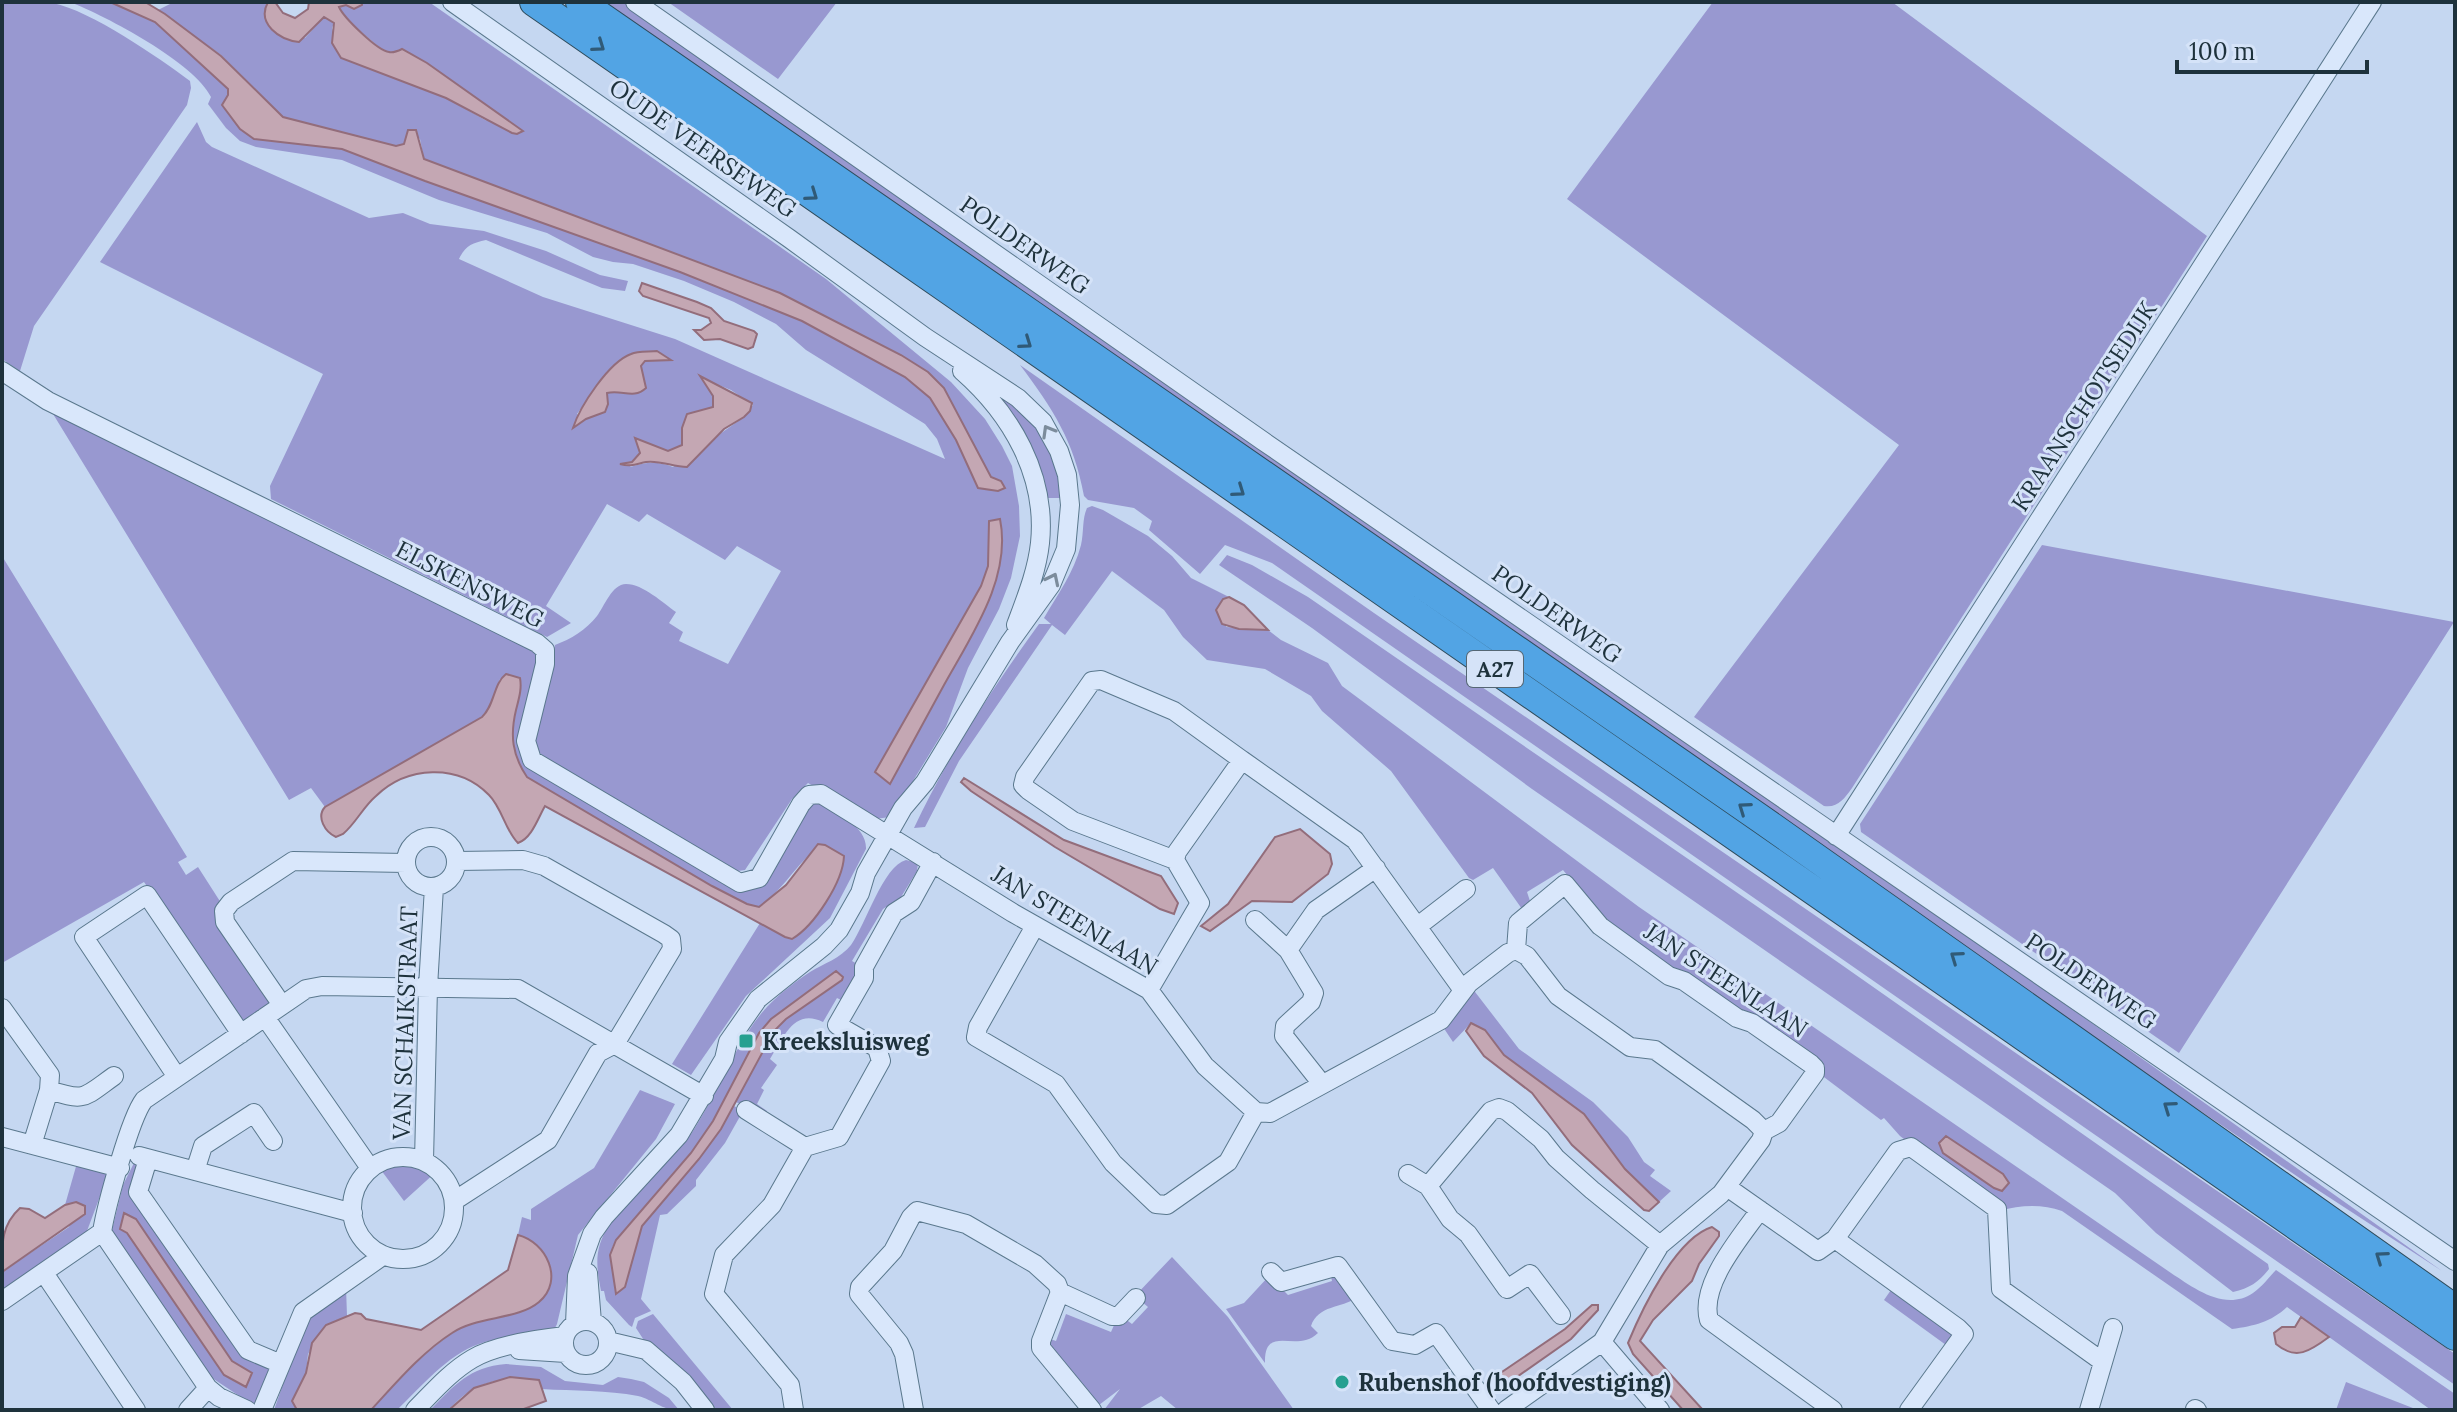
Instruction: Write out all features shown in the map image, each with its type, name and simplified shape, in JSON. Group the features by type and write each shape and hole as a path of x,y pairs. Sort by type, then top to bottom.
{"highway":[{"name":"A27","path":"534,2 2455,1336"},
{"name":"A27","path":"580,2 1761,819 2455,1309"}],"street":[{"name":"OUDE VEERSEWEG","path":"452,2 925,337 1018,398 1043,422 1059,451 1067,475 1070,505 1066,549 1051,585 1010,642"},
{"name":"POLDERWEG","path":"635,2 1263,441 2455,1261"},
{"name":"KRAANSCHOTSEDIJK","path":"1836,836 2372,2"},
{"name":"OUDE VEERSEWEG","path":"925,337 984,390 1003,414 1030,465 1040,505 1040,545 1032,582 1010,642"},
{"name":"ELSKENSWEG","path":"2,371 48,401 537,643 545,650 545,664 526,741 532,760 740,883 759,878 809,795 821,794 893,838"},
{"path":"415,1410 458,1368 476,1356 500,1349 574,1334 602,1329 605,1349 597,1362 583,1365 570,1359 574,1334 585,1251 592,1234 665,1148 670,1130 699,1093 717,1051 728,1042 758,999 824,946 839,930 860,893 875,877 893,838 914,814 925,782 1010,642"},
{"path":"1149,990 1200,903 1175,860 1073,821 1023,785 1025,777 1092,681 1101,680 1174,711 1355,840 1462,989"},
{"path":"1175,860 1177,852 1242,760"},
{"path":"430,836 438,837 451,846 457,861 449,880 434,887 413,880 406,863 415,842 430,836"},
{"name":"JAN STEENLAAN","path":"893,838 1035,926 1149,990 1205,1066 1256,1112"},
{"path":"454,1201 548,1140 598,1053 615,1044 672,949 671,939 544,866 523,860 457,861"},
{"path":"282,1005 225,922 224,911 231,902 293,861 406,863"},
{"path":"794,1410 790,1385 714,1294 724,1255 772,1205 805,1147 839,1137 881,1061 877,1048 837,1025 864,978 864,967 894,913 911,902 933,862"},
{"path":"1288,950 1316,910 1376,868"},
{"name":"JAN STEENLAAN","path":"1516,950 1518,923 1565,884 1569,886 1600,926 1669,976 1684,981 1737,1018 1752,1023 1815,1068 1815,1073 1779,1123 1764,1131"},
{"name":"VAN SCHAIKSTRAAT","path":"424,1161 434,887"},
{"path":"1418,926 1466,889"},
{"path":"177,1077 84,937 147,895 241,1034"},
{"path":"1255,920 1288,950 1314,993 1311,1002 1285,1026 1284,1036 1322,1084"},
{"path":"1035,926 978,1027 976,1037 1056,1084 1113,1163 1156,1204 1167,1205 1228,1162 1256,1112 1270,1113 1441,1020 1462,989 1516,950 1527,956 1558,996 1630,1047 1655,1050 1764,1131 1761,1140 1727,1187 1660,1245 1602,1342 1506,1410"},
{"path":"2,1301 102,1232 138,1107 144,1100 306,989 322,986 518,989 699,1093"},
{"path":"2,1008 50,1075 49,1090 32,1145"},
{"path":"265,1017 370,1168"},
{"path":"49,1090 76,1099 114,1076"},
{"path":"1428,1186 1491,1111 1499,1108 1541,1139 1556,1158 1660,1245"},
{"path":"746,1110 805,1147"},
{"path":"195,1171 203,1146 254,1113 273,1141"},
{"path":"2,1137 32,1145 122,1159 148,1159 353,1213"},
{"path":"1727,1187 1818,1251 1835,1239 1898,1151 1911,1147 1997,1209 2001,1289 2103,1362"},
{"path":"407,1157 424,1161 439,1171 449,1184 454,1201 453,1219 446,1235 434,1248 419,1257 401,1259 384,1255 362,1238 353,1213 357,1187 370,1168 390,1158 407,1157"},
{"path":"148,1159 138,1192 248,1350 281,1364"},
{"path":"1408,1174 1428,1186 1450,1219 1468,1234 1507,1289 1530,1274 1561,1315"},
{"path":"1760,1210 1723,1263 1705,1307 1709,1320 1833,1410"},
{"path":"914,1410 904,1354 899,1343 859,1294 860,1287 893,1251 917,1211 966,1224 1035,1264 1057,1284 1060,1292 1041,1348 1092,1410"},
{"path":"102,1232 208,1388 219,1397 247,1410"},
{"path":"1835,1239 1964,1334 1909,1410"},
{"path":"262,1410 303,1312 384,1255"},
{"path":"1271,1272 1281,1282 1338,1266 1392,1341 1415,1345 1436,1333 1491,1410"},
{"path":"44,1273 136,1410"},
{"path":"1060,1292 1112,1316 1119,1316 1136,1298"},
{"path":"2089,1410 2113,1328"},
{"path":"1602,1342 1660,1410"},
{"path":"605,1349 658,1361 683,1382 705,1410"},
{"path":"192,1409 208,1388"}],"shaded area":[{"path":"2,2 53,3 86,15 160,60 190,81 191,88 187,105 34,326 20,371 2,359"},
{"path":"70,2 110,2 155,22 228,89 228,95 254,139 342,149 680,272 802,321 905,377 930,398 956,440 978,488 1001,481 991,477 928,372 901,355 780,293 424,159 420,139 408,130 404,144 396,146 283,117 221,55 158,10 174,2 269,2 265,9 305,38 324,17 334,23 332,28 341,58 446,98 487,121 383,50 350,23 339,7 346,5 351,8 362,5 362,2 429,2 826,279 951,382 985,419 1012,466 1019,506 1020,536 1011,578 999,609 968,668 946,727 891,817 874,819 808,783 792,799 745,870 738,871 549,760 537,751 534,741 555,645 588,626 617,588 632,585 652,595 676,612 669,623 683,632 679,641 728,664 781,571 737,546 725,560 647,514 639,522 607,504 546,606 571,623 547,637 271,499 270,486 323,374 100,262 197,122 206,142 212,147 369,218 403,213 430,224 484,231 546,251 600,275 628,281 625,291 602,288 486,240 470,246 459,259 543,297 675,339 945,459 937,439 925,424 806,350 776,324 684,281 633,264 593,257 547,233 439,200 342,160 256,147 240,141 208,104 211,97 202,84 187,70 148,42","holes":["657,351 669,360 645,361 640,366 646,387 641,391 632,394 606,393 605,412 586,419 577,414 596,387","701,378 731,390 753,405 744,417 673,467 652,463 630,467 640,453 636,439 668,451 682,445 682,428 713,408 713,396","989,521 1000,564 983,612 889,783 875,772 981,586 988,566"]},
{"path":"110,2 145,2 165,14 221,56 283,117 396,146 404,144 408,130 416,130 424,159 780,293 901,355 928,372 944,388 991,477 1001,481 1005,488 998,491 978,488 956,440 930,398 905,377 802,321 680,272 342,149 254,139 240,129 222,105 228,89 155,22"},
{"path":"268,2 275,2 283,13 295,18 308,9 309,2 362,2 354,9 346,5 339,7 370,40 384,50 392,52 402,49 427,63 523,131 512,133 446,98 341,58 332,43 334,23 324,17 299,42 284,38 268,24 265,10"},
{"path":"597,2 636,2 1836,842 2442,1271 1970,955"},
{"path":"668,2 837,2 778,79"},
{"path":"1713,2 1892,2 2207,236 1852,788 1833,806 1824,806 1694,717 1899,445 1567,199"},
{"path":"642,283 711,308 724,321 754,331 757,334 753,347 748,349 720,339 704,340 694,330 701,330 711,323 709,318 643,296 639,291"},
{"path":"657,351 671,360 645,361 641,366 646,388 632,394 607,393 605,412 573,428 589,397 614,366 631,354"},
{"path":"963,364 1018,404 1050,447 1064,498 1043,498"},
{"path":"1020,365 1374,613 2455,1354 2455,1385 1272,563 1225,545 1200,574 1149,530 1152,521 1134,508 1088,500 1061,426"},
{"path":"700,376 752,403 750,411 724,429 687,467 651,462 620,464 632,462 640,453 635,438 668,451 682,445 682,428 687,414 713,407 713,396"},
{"path":"50,409 539,647 524,758 744,887 807,805 820,803 842,816 862,834 866,849 830,918 746,996 691,1075 672,1064 760,923 785,937 836,851 825,845 816,850 759,907 712,886 527,777 515,753 513,736 520,678 500,679 493,705 482,717 325,807 311,788 289,800"},
{"path":"1092,506 1148,536 1172,556 1191,578 1229,597 1223,599 1226,627 1268,630 1281,640 1328,663 1342,686 1639,907 2171,1273 2210,1296 2232,1300 2253,1293 2276,1270 2455,1394 2455,1410 2431,1410 2287,1307 2262,1322 2232,1329 2062,1211 2031,1206 2000,1211 1900,1136 1884,1118 1881,1120 1740,1014 1610,927 1563,870 1527,892 1530,901 1522,909 1493,868 1473,880 1469,878 1391,771 1322,711 1311,696 1265,669 1207,660 1183,637 1164,610 1112,571 1065,635 1052,625 959,761 925,827 914,828 956,749 1005,672 1039,624 1051,624 1044,618 1074,564 1081,545 1085,512"},
{"path":"1000,519 1000,563 987,606 890,784 875,772 981,586 988,566 989,521"},
{"path":"2042,545 2454,622 2179,1053 1861,832 1860,824"},
{"path":"1227,555 1252,565 1308,597 1839,963 2268,1264 2269,1269 2254,1284 2233,1292 2156,1233 2115,1193 1532,789 1312,628 1219,565"},
{"path":"2,556 187,857 178,862 186,875 198,867 282,998 250,1020 248,1018 241,1023 144,882 2,963"},
{"path":"1229,597 1244,605 1268,630 1239,629 1222,624 1216,610 1223,599"},
{"path":"506,674 520,678 513,736 515,753 527,777 712,886 759,907 786,885 818,844 825,845 844,856 839,878 818,914 801,933 792,939 785,937 545,806 531,832 518,843 489,795 463,777 448,773 432,772 402,779 376,796 343,834 336,837 328,832 321,815 325,807 482,717"},
{"path":"964,778 1064,840 1161,876 1178,903 1174,914 1160,909 1055,847 971,791 961,782"},
{"path":"1300,829 1330,854 1332,864 1328,874 1292,902 1252,901 1210,931 1201,926 1228,904 1275,837"},
{"path":"906,860 918,863 917,871 901,897 883,909 852,961 859,965 845,1002 837,998 823,1022 804,1019 797,1022 785,1034 770,1059 777,1065 761,1088 764,1090 757,1104 767,1111 764,1116 736,1102 774,1031 842,980 836,971 771,1019 759,1033 713,1121 691,1153 616,1240 612,1248 615,1292 625,1287 642,1226 699,1159 734,1106 743,1111 725,1143 696,1180 696,1186 667,1214 660,1215 641,1299 651,1311 635,1318 632,1327 601,1291 598,1257 609,1225 689,1132 691,1134 756,1020 787,988 847,950 882,884"},
{"path":"836,971 843,977 842,980 774,1031 721,1129 642,1226 625,1287 616,1294 610,1255 616,1240 691,1153 713,1121 759,1033 771,1019"},
{"path":"1472,988 1519,1049 1593,1102 1628,1137 1644,1162 1655,1170 1650,1176 1671,1191 1659,1202 1625,1169 1584,1114 1504,1055 1485,1030 1471,1023 1453,1042 1443,1027"},
{"path":"1471,1023 1485,1030 1504,1055 1584,1114 1625,1169 1659,1202 1649,1211 1644,1210 1572,1145 1532,1093 1484,1056 1466,1031"},
{"path":"640,1090 675,1104 656,1139 578,1235 553,1332 506,1337 467,1349 445,1364 397,1410 371,1410 419,1359 454,1331 484,1318 517,1312 551,1272 540,1249 518,1235 522,1217 531,1220 531,1209 594,1168"},
{"path":"1946,1136 2003,1174 2009,1183 2002,1191 1994,1188 1943,1153 1939,1143"},
{"path":"397,1156 426,1162 437,1171 404,1201 381,1170 381,1161"},
{"path":"135,1161 142,1164 132,1197 237,1348 275,1367 258,1402 247,1401 206,1374 112,1230 123,1185","holes":["136,1219 232,1361 252,1373 224,1375 127,1232 120,1229"]},
{"path":"77,1163 108,1175 87,1231 2,1292 2,1272 69,1227 76,1202 65,1205"},
{"path":"76,1202 85,1206 85,1214 2,1272 2,1246 6,1230 20,1208 29,1209 45,1218"},
{"path":"124,1213 136,1219 232,1361 252,1373 246,1387 224,1375 127,1233 120,1229"},
{"path":"1712,1227 1719,1232 1719,1236 1699,1264 1692,1281 1653,1320 1640,1341 1703,1410 1683,1410 1633,1354 1628,1343 1651,1294 1673,1260 1699,1234"},
{"path":"518,1235 537,1245 549,1263 551,1283 539,1302 520,1312 473,1324 452,1333 419,1359 371,1410 297,1410 292,1401 306,1373 312,1343 326,1325 355,1313 366,1319 421,1330 508,1270"},
{"path":"1172,1257 1228,1317 1294,1410 1178,1410 1161,1396 1137,1410 1104,1410 1120,1389 1099,1405 1046,1341 1047,1338 1056,1341 1066,1314 1111,1332 1115,1323 1124,1318 1132,1324 1148,1307 1135,1296"},
{"path":"1330,1272 1356,1298 1319,1314 1311,1326 1318,1333 1310,1339 1270,1344 1265,1363 1226,1309 1244,1303 1269,1276 1288,1295 1332,1281"},
{"path":"346,1287 347,1316 326,1325 308,1354 306,1373 292,1401 298,1410 274,1410 306,1319"},
{"path":"1893,1287 1956,1332 1946,1345 1884,1300"},
{"path":"1592,1305 1598,1305 1598,1310 1571,1339 1504,1386 1493,1381 1565,1329"},
{"path":"653,1314 733,1410 717,1410 687,1375 649,1348 636,1328 638,1321"},
{"path":"2301,1317 2329,1337 2297,1353 2276,1344 2274,1333 2282,1327 2295,1327"},
{"path":"506,1364 541,1367 565,1381 603,1385 618,1377 644,1382 669,1398 679,1410 638,1396 542,1389 539,1380 513,1379 479,1387 458,1400 449,1410 430,1410 472,1373"},
{"path":"510,1377 539,1380 546,1401 521,1410 449,1410 474,1388"},
{"path":"2346,1382 2418,1410 2336,1410"}],"place":[{"name":"Kreeksluisweg","path":"746,1041"},
{"name":"Rubenshof (hoofdvestiging)","path":"1342,1382"}]}
